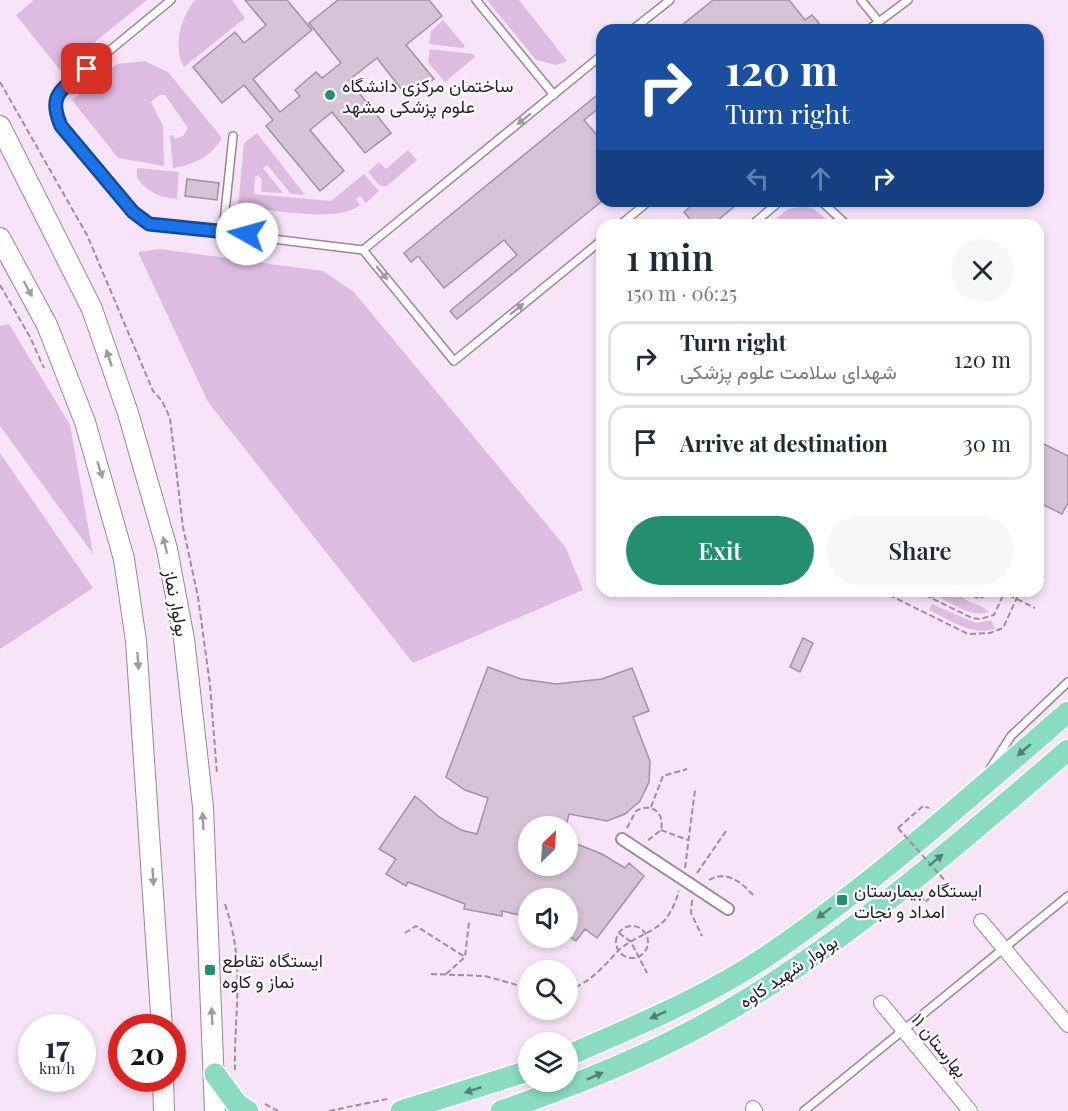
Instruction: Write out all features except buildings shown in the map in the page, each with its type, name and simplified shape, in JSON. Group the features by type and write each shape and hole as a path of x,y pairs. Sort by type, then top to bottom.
{"main road":[{"name":"بولوار نماز","path":"0,126 92,309 128,413 166,549 184,639 203,807 215,1111"},
{"path":"0,238 47,325 85,422 124,559 136,641 161,1014"},
{"name":"بولوار شهید کاوه","path":"578,1051 665,1013 766,957 842,900 974,794 1068,712"},
{"name":"بولوار شهید کاوه","path":"501,1111 567,1088 673,1041 740,1004 858,922 988,818 1068,750"},
{"path":"215,1074 237,1104 248,1111"},
{"path":"401,1111 518,1074"},
{"path":"163,1092 164,1111"}],"street":[{"path":"622,839 728,909"},
{"path":"981,921 1068,1025"},
{"name":"بهارستان ۱۱","path":"881,1003 970,1111"}],"lane":[{"path":"171,0 69,84 56,98 53,109 61,126 133,212 149,224 223,231 363,250 454,361 596,245"},
{"path":"476,0 554,94"},
{"path":"640,24 670,0"},
{"path":"861,0 879,22"},
{"path":"876,24 908,0"},
{"path":"363,250 596,60"},
{"path":"223,231 233,136"},
{"path":"627,219 642,207"},
{"path":"759,219 773,207"},
{"path":"828,207 841,219"},
{"path":"974,794 1011,736 1068,682"},
{"path":"804,1111 1068,896"}],"path":[{"path":"0,285 30,337 48,377"},
{"path":"893,597 968,633 978,635 1003,628 1017,599"},
{"path":"932,598 972,618 980,619 994,615 1001,597"},
{"path":"1013,597 1035,608"},
{"path":"651,807 663,776 687,769"},
{"path":"686,881 688,840 695,790"},
{"path":"923,806 898,828 947,883 925,902"},
{"path":"634,847 654,838 661,830 660,814 651,807"},
{"path":"622,839 636,811 651,807"},
{"path":"661,830 688,840"},
{"path":"578,986 619,951 664,921 686,881 726,831"},
{"path":"899,840 908,832"},
{"path":"446,974 465,957 468,922"},
{"path":"405,933 416,926 465,957"},
{"path":"630,926 645,933 646,948 638,956 627,957 619,951 616,940 619,933 630,926"},
{"path":"619,933 631,942 647,973"},
{"path":"431,974 485,976 518,985"}],"shaded area":[{"path":"34,0 147,0 60,70 16,15"},
{"path":"195,0 232,0 245,18 184,67 180,59 180,32 182,23"},
{"path":"487,0 519,0 567,61 556,65 536,60"},
{"path":"443,20 465,46 463,48 429,44 431,31"},
{"path":"430,49 473,54 475,57 445,82 428,62"},
{"path":"145,61 168,72 222,138 212,151 201,159 173,168 170,136 173,135 175,139 183,136 188,128 165,95 159,95 151,102 163,126 164,166 118,158 72,100 117,64"},
{"path":"257,133 305,195 291,194 267,165 263,168 283,193 261,192 262,180 258,175 255,177 254,194 331,201 364,174 379,191 366,203 360,196 356,199 360,205 349,211 335,214 302,214 238,206 244,143"},
{"path":"408,150 417,160 387,186 380,186 368,172 379,162 386,169"},
{"path":"137,168 179,172 177,199 150,191 137,178"},
{"path":"808,207 826,219 776,219 788,209"},
{"path":"160,249 323,271 354,292 566,548 583,590 413,663 208,402 138,252"},
{"path":"9,324 70,425 93,554 0,426 0,326"},
{"path":"0,453 93,588 0,649"},
{"path":"939,597 962,597 989,612 976,613 962,609"},
{"path":"932,604 976,623 991,620 995,629 986,631 961,626 929,610"}],"place":[{"name":"ساختمان مرکزی دانشگاه علوم پزشکی مشهد","path":"330,95"},
{"name":"ایستگاه بیمارستان امداد و نجات","path":"842,900"},
{"name":"ایستگاه تقاطع نماز و کاوه","path":"210,970"}],"route":[{"path":"87,69 56,98 53,109 61,126 133,212 149,224 247,234"}]}
